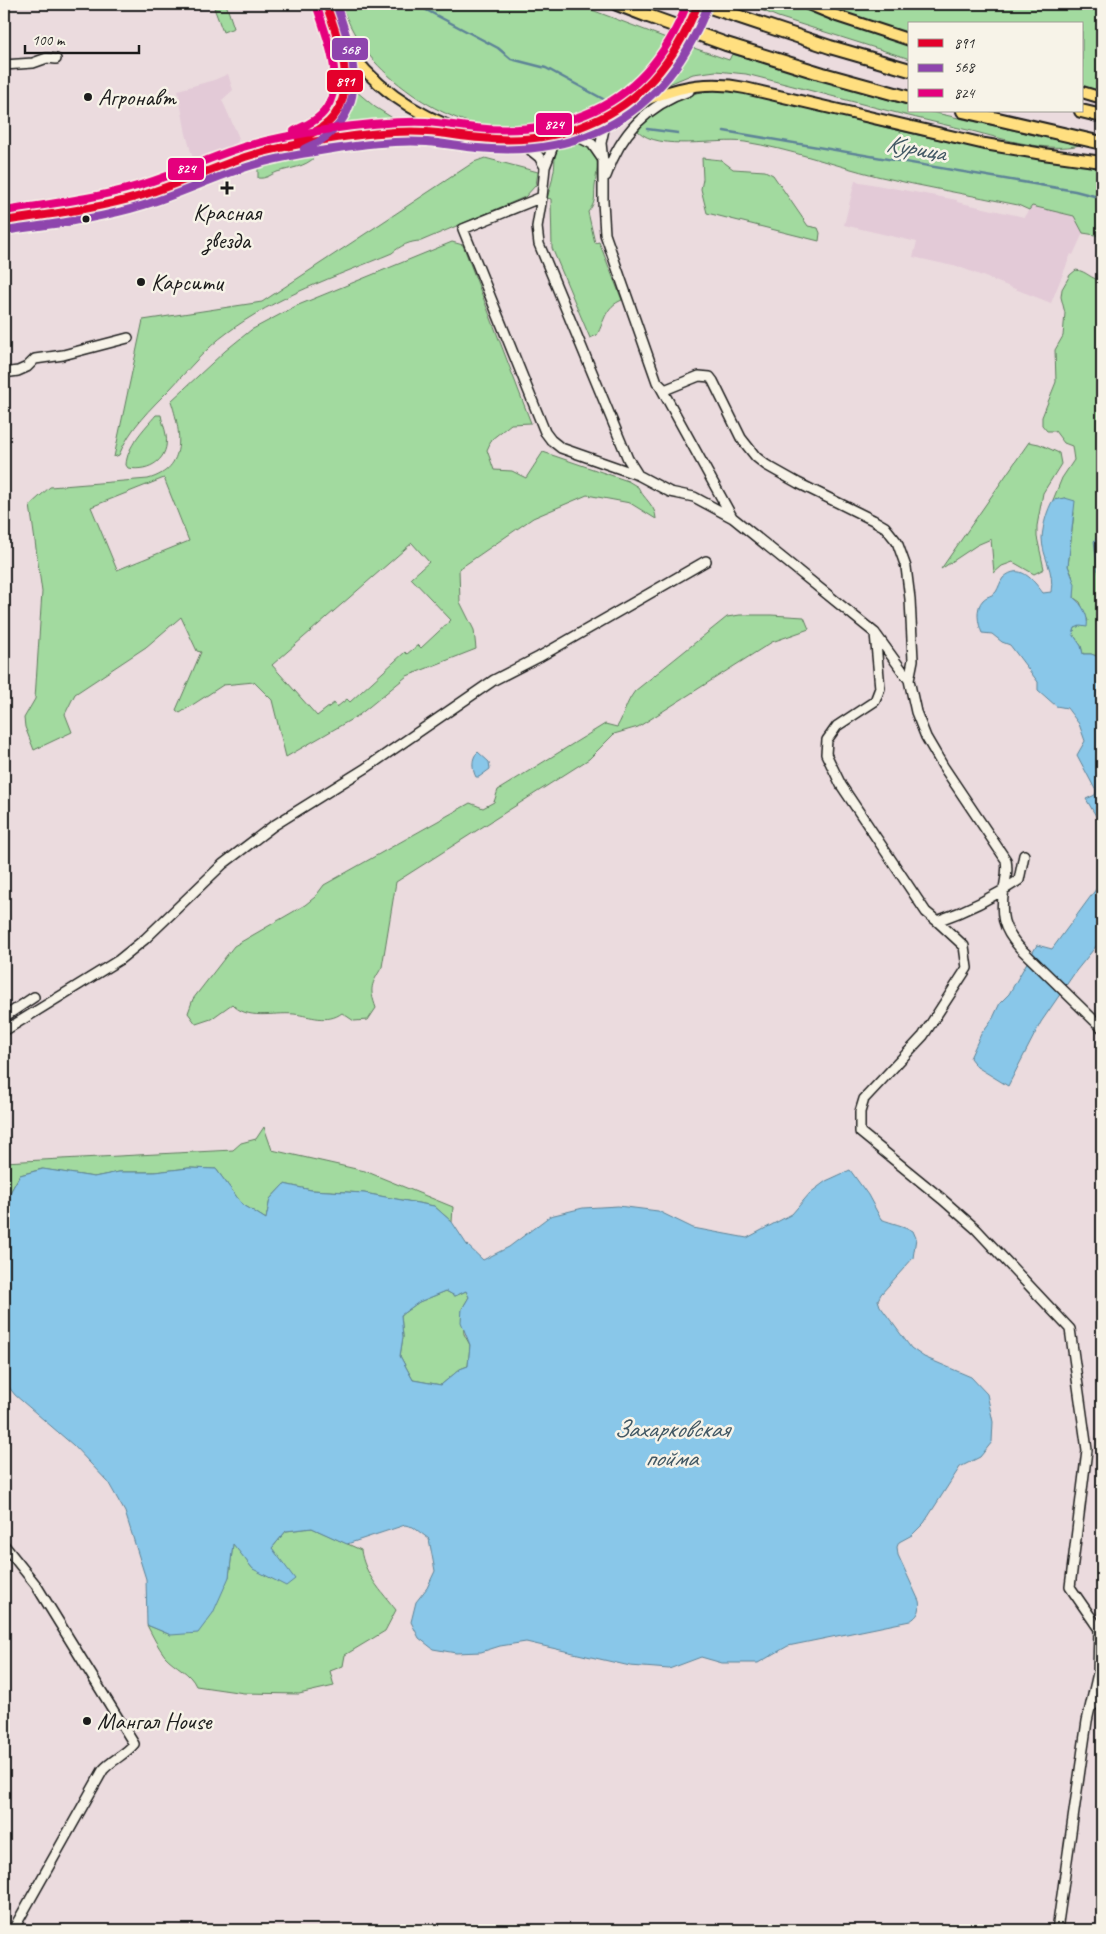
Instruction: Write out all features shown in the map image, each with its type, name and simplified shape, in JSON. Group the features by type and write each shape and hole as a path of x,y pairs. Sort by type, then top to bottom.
{"highway":[{"path":"617,4 726,44 908,97"},
{"path":"700,4 830,47 908,69"},
{"path":"966,112 1102,143"},
{"path":"1084,112 1102,116"}],"main road":[{"path":"4,221 118,202 165,188 229,163 308,137 321,129 331,120 339,107 344,93 344,67 336,32 326,4"},
{"path":"613,113 646,87 674,55 700,4"},
{"path":"808,4 837,16 908,39"},
{"path":"336,32 354,59 386,91 438,122 489,139"},
{"path":"274,149 385,132 414,132 518,140 562,132 690,85 718,83 985,144 1102,162"},
{"path":"1084,93 1102,98"}],"street":[{"path":"4,65 33,63 47,58 56,59"},
{"path":"604,184 610,164 630,129 656,105 691,90 732,85"},
{"path":"613,113 605,125 601,143 605,234 660,386 733,518"},
{"path":"603,162 600,153 592,144 562,132 545,167 537,227 539,244 628,459 638,475"},
{"path":"518,140 537,155 545,167"},
{"path":"542,197 463,229 545,432 561,448 638,475 670,492 694,497 733,518 875,633 909,680 916,712 926,737 943,766 1006,860 1008,870 1004,890 1003,920 1008,934 1102,1028"},
{"path":"4,373 28,367 35,359 63,355 128,338"},
{"path":"660,386 667,388 698,376 710,377 741,438 766,465 885,527 897,542 906,567 910,599 913,660 909,680"},
{"path":"4,1031 119,960 145,939 223,864 273,826 366,768 494,680 706,561"},
{"path":"875,633 880,688 876,702 837,726 827,740 826,754 842,786 926,912 964,946 967,968 924,1036 864,1099 860,1112 860,1132 942,1198 976,1229 1070,1328 1087,1450 1070,1588 1099,1629 1098,1673 1090,1708 1057,1930"},
{"path":"937,921 958,913 1004,890 1019,880 1024,855"},
{"path":"4,1017 34,997"},
{"path":"4,1545 36,1585 134,1744 126,1753 110,1762 99,1776 13,1930"},
{"path":"1090,1708 1102,1699"}],"shaded area":[{"path":"228,74 233,90 222,100 239,138 237,143 201,162 193,159 186,134 178,90"},
{"path":"855,181 957,200 957,202 1024,217 1032,205 1074,216 1083,233 1073,255 1071,254 1051,303 962,268 913,257 917,242 844,225"}],"green space":[{"path":"226,4 234,28 223,32 214,8"},
{"path":"341,4 576,4 674,41 637,84 611,101 570,119 547,125 524,129 501,128 479,125 457,118 434,108 400,85 369,55 354,32"},
{"path":"747,4 798,4 850,26 908,44 908,58 778,17"},
{"path":"818,4 1102,4 1102,94 1084,88 1084,22 908,22 908,35"},
{"path":"688,46 729,60 732,54 908,105 908,112 932,112 1080,145 1054,147 1012,141 746,74 716,71 693,74 650,92"},
{"path":"350,86 375,107 399,122 399,126 325,135 325,132 342,111"},
{"path":"713,90 747,93 968,146 1058,161 1102,166 1102,236 1083,233 1074,216 1032,206 1029,210 1018,205 894,180 762,145 733,141 673,143 647,137 638,131 661,108 681,98"},
{"path":"575,140 590,149 596,158 597,170 594,201 588,212 595,243 599,242 622,300 612,306 606,314 597,335 590,338 552,248 551,199 547,198 552,181 557,148"},
{"path":"296,155 313,155 315,157 302,165 258,178 259,164 275,162"},
{"path":"485,158 538,172 536,185 525,197 421,241 405,244 392,253 328,279 265,308 246,320 219,339 197,359 141,419 119,455 114,457 143,320 262,302 474,162"},
{"path":"702,158 721,160 733,169 765,171 773,175 808,226 818,228 820,233 819,241 707,213 701,189 703,179"},
{"path":"452,242 463,245 531,423 511,424 492,439 487,450 494,470 512,471 526,478 543,452 628,481 638,487 652,506 656,519 630,503 587,495 533,518 459,569 460,602 474,630 476,649 407,676 359,715 286,757 272,700 254,682 223,685 180,713 176,710 201,652 197,651 181,617 146,647 75,694 65,714 72,732 34,750 25,727 24,718 35,699 42,592 30,505 50,487 148,479 161,474 170,467 178,448 179,436 171,401 225,351 251,330 296,306","holes":["164,478 189,541 117,570 91,507","412,543 429,562 411,578 451,620 421,648 418,645 407,654 405,652 350,702 347,699 337,707 334,703 317,716 272,665"]},
{"path":"1076,270 1095,279 1102,280 1102,532 1099,534 1098,570 1102,581 1102,658 1091,654 1083,654 1081,646 1073,634 1075,628 1088,621 1080,602 1074,598 1072,575 1068,566 1074,513 1065,498 1053,500 1062,478 1074,460 1072,446 1064,443 1055,431 1047,431 1042,425 1042,417 1056,382 1055,350 1063,336 1065,313 1061,297 1062,289 1070,275"},
{"path":"156,415 161,415 166,435 165,451 162,457 151,466 136,469 128,468 126,465 129,451 141,432"},
{"path":"1029,442 1039,444 1059,453 1061,464 1043,493 1037,526 1037,537 1044,569 1034,574 1013,562 1002,566 994,573 991,539 977,545 941,569"},
{"path":"740,615 804,617 809,629 772,642 638,727 614,734 589,759 396,882 382,967 372,987 372,996 376,1008 368,1020 354,1021 342,1013 325,1019 294,1014 261,1015 245,1012 232,1004 211,1019 196,1024 188,1013 193,999 234,946 305,905 315,897 324,885 470,803 483,808 494,802 498,790 605,724 617,727 635,691 727,617"},
{"path":"264,1127 272,1150 365,1171 453,1207 452,1222 434,1206 364,1193 311,1190 284,1184 270,1199 266,1219 242,1204 216,1169 189,1168 154,1172 119,1172 94,1177 42,1169 20,1175 7,1198 4,1197 4,1162 233,1150 241,1143 256,1139"},
{"path":"446,1291 455,1296 466,1291 469,1297 462,1309 464,1334 470,1345 468,1366 460,1369 441,1385 413,1380 400,1356 403,1337 401,1315 419,1302"},
{"path":"312,1528 361,1550 370,1575 396,1610 385,1631 345,1655 343,1666 330,1671 334,1686 299,1694 244,1693 196,1686 186,1673 165,1656 147,1625 171,1635 229,1577 233,1543 253,1569 279,1559 272,1548 286,1531"}],"water":[{"path":"1065,498 1075,501 1068,566 1075,584 1074,598 1080,604 1087,619 1087,627 1080,626 1075,628 1073,634 1081,646 1083,654 1091,654 1102,658 1102,826 1086,799 1095,795 1096,791 1077,755 1085,741 1079,724 1067,708 1056,706 1038,690 1038,682 1010,645 1002,642 992,634 982,633 978,621 980,603 996,592 1003,578 1009,574 1020,572 1030,578 1043,593 1051,592 1050,571 1042,538 1044,523 1053,500"},
{"path":"1102,532 1102,581 1098,570 1094,541"},
{"path":"478,752 489,762 490,769 476,777 473,764 474,757"},
{"path":"1102,881 1102,939 1076,971 1041,1022 1008,1086 977,1067 970,1058 981,1034 993,1018 1000,1003 1009,994 1037,945 1052,949"},
{"name":"Захарковская пойма","path":"189,1168 216,1169 242,1204 266,1219 270,1199 284,1184 311,1190 364,1193 434,1206 452,1222 467,1245 483,1260 509,1247 550,1216 583,1208 618,1206 658,1211 693,1228 747,1238 792,1214 810,1193 826,1181 850,1170 868,1195 881,1219 913,1231 916,1238 913,1258 881,1294 878,1300 880,1306 911,1348 924,1357 971,1377 987,1394 993,1422 992,1442 980,1457 960,1467 924,1523 912,1535 899,1542 897,1547 898,1555 919,1601 920,1608 918,1613 910,1621 788,1646 758,1663 722,1663 701,1657 669,1669 630,1666 526,1642 500,1646 481,1652 456,1653 433,1649 419,1638 411,1622 416,1602 427,1588 435,1571 429,1539 413,1527 405,1525 347,1544 312,1528 286,1531 272,1548 295,1579 286,1586 253,1569 233,1544 229,1577 213,1613 198,1633 171,1635 147,1625 146,1579 125,1512 108,1482 73,1445 15,1395 4,1381 4,1197 7,1198 20,1175 43,1169 94,1177 119,1172 154,1172","holes":["446,1291 455,1296 466,1291 469,1297 462,1309 461,1322 470,1345 468,1366 460,1369 441,1385 413,1380 400,1356 403,1337 401,1315 419,1302"]}],"waterway":[{"name":"Курица","path":"415,4 498,48 511,59 546,68 605,100"},
{"name":"Курица","path":"647,129 678,133"},
{"name":"Курица","path":"724,131 1075,191 1102,198"}],"transit line":[{"name":"891","path":"299,140 327,124 341,104 344,90 345,75 340,45 326,4"},
{"name":"568","path":"304,149 325,138 341,122 349,107 353,90 354,73 351,56 336,4"},
{"name":"824","path":"4,211 121,191 243,147 304,133 362,125 413,122 432,122 503,130 559,123 604,106 635,83 660,55 687,4"},
{"name":"891","path":"4,221 73,211 123,201 167,187 245,157 274,149 314,142 388,132 523,139 537,138 577,128 609,114 627,103 642,90 669,59 680,42 698,4"},
{"name":"824","path":"294,131 320,116 332,97 334,85 332,58 317,7"},
{"name":"568","path":"5,231 75,221 127,210 157,201 250,166 278,158 307,153 389,142 433,143 492,149 538,148 568,142 596,132 616,122 650,96 677,65 689,47 707,8"}],"place":[{"name":"Агронавт","path":"88,97"},
{"name":"Красная звезда","path":"227,188"},
{"name":"Карсити","path":"141,282"},
{"name":"Мангал House","path":"87,1721"}]}
